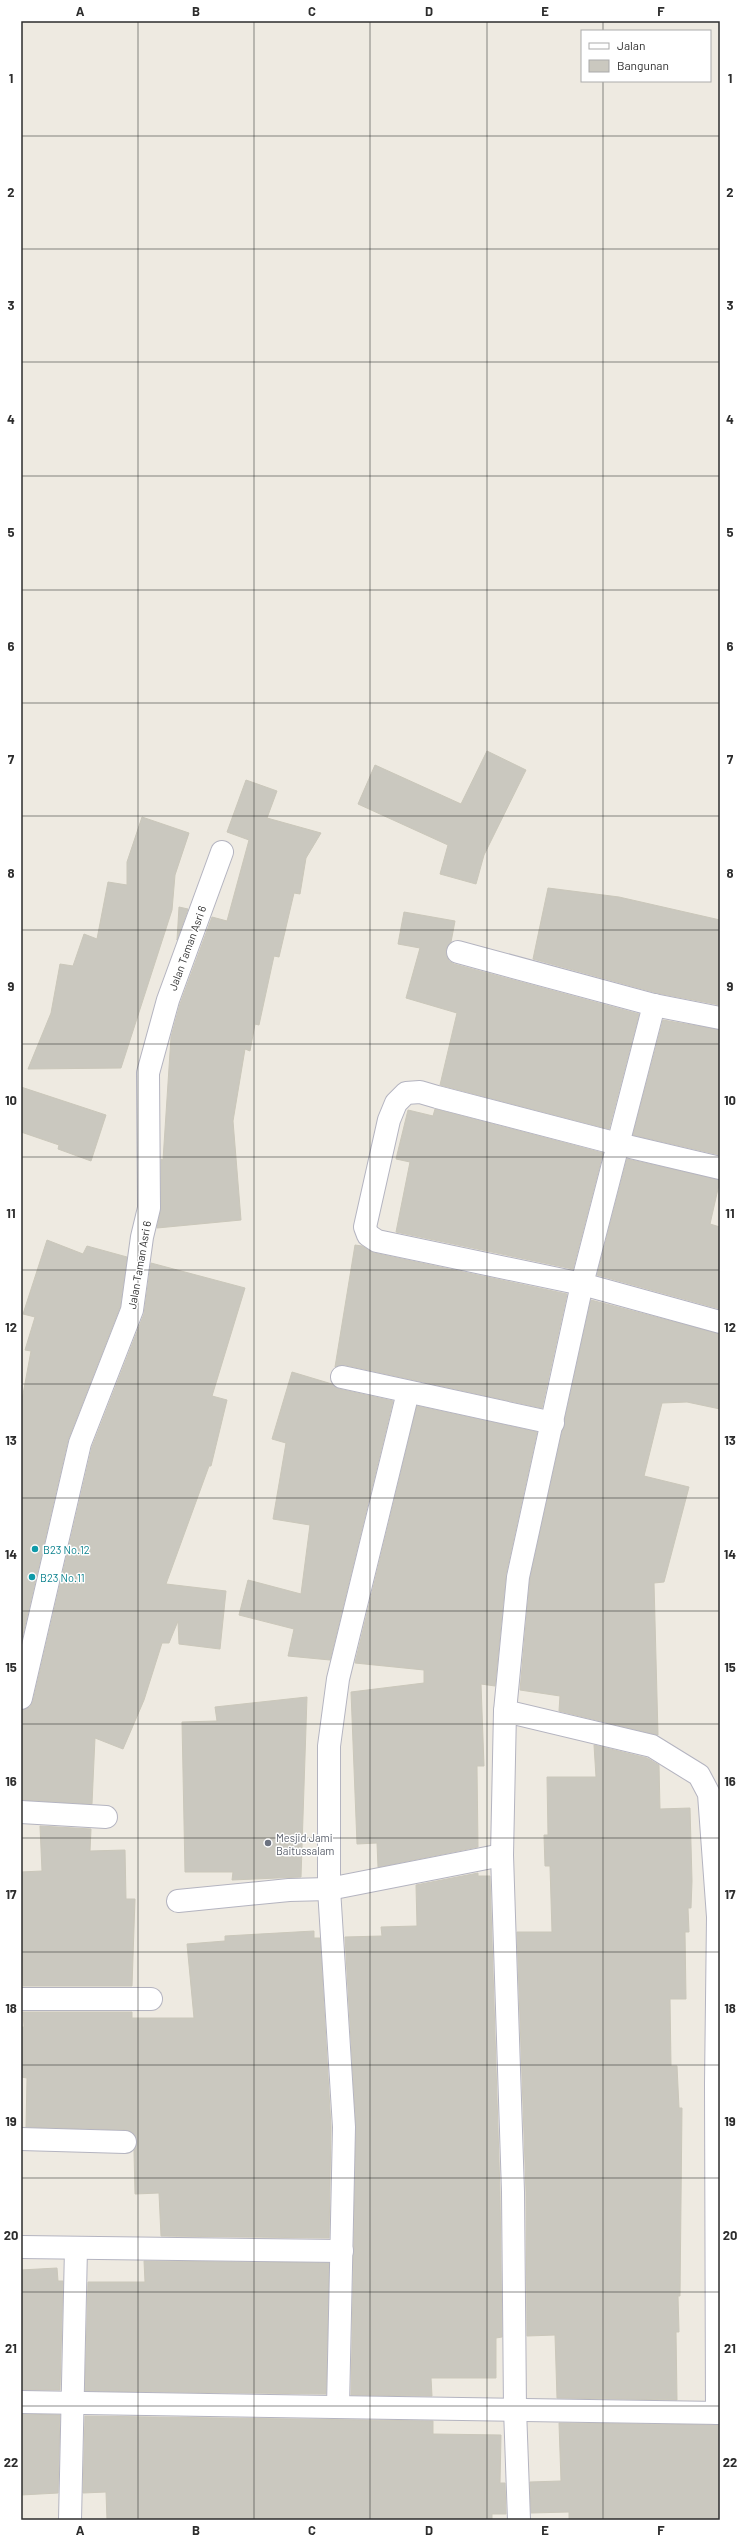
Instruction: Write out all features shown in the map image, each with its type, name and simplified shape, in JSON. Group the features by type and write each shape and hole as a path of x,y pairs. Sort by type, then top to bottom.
{"street":[{"name":"Jalan Taman Asri 6","path":"21,1698 80,1443 132,1310 142,1237 149,1208 148,1073 168,1000 222,852"},
{"path":"458,952 654,1005 720,1018"},
{"path":"519,2520 515,2409 513,2192 502,1855 505,1711 518,1577 553,1423 582,1284 654,1005"},
{"path":"720,1168 618,1144 420,1092 406,1093 400,1097 389,1120 365,1227 368,1235 377,1241 391,1245 582,1284 720,1322"},
{"path":"342,1378 553,1423"},
{"path":"338,2407 344,2127 329,1889 329,1746 338,1678 408,1392"},
{"path":"21,2402 719,2413 719,1917 709,1794 698,1775 652,1746 505,1711"},
{"path":"21,1812 106,1817"},
{"path":"178,1901 289,1890 329,1889 502,1855"},
{"path":"21,1999 151,1999"},
{"path":"21,2139 125,2142"},
{"path":"21,2247 342,2252"},
{"path":"70,2520 76,2248"}],"building":[{"path":"487,751 526,770 484,855 476,884 440,874 448,845 358,804 375,765 461,804"},
{"path":"246,780 277,791 267,818 321,833 306,858 300,894 294,893 279,957 274,956 259,1025 255,1024 250,1051 245,1049 233,1121 241,1220 157,1228 161,1208 161,1159 163,1160 171,1037 180,1004 212,917 227,921 249,840 227,832"},
{"path":"142,817 189,833 175,875 172,910 121,1068 28,1069 51,1013 60,964 73,966 84,934 97,939 108,882 127,885 127,862"},
{"path":"548,888 619,897 720,920 720,1005 657,993 533,959"},
{"path":"179,907 188,909 177,940"},
{"path":"404,912 455,921 451,942 446,949 449,961 454,964 639,1014 609,1129 440,1085 457,1013 406,998 420,948 398,944"},
{"path":"663,1020 720,1030 720,1155 633,1135"},
{"path":"21,1087 106,1115 91,1161 58,1149 59,1145 21,1132"},
{"path":"435,1109 603,1153 573,1269 396,1232 410,1162 396,1159 408,1110 433,1116"},
{"path":"627,1159 720,1180 710,1224 720,1227 720,1309 597,1275"},
{"path":"47,1240 83,1254 87,1246 127,1257 120,1307 68,1440 21,1643 21,1405 31,1351 25,1350 35,1317 23,1314"},
{"path":"355,1245 362,1246 374,1253 567,1294 542,1408 345,1365 335,1367"},
{"path":"151,1263 245,1288 212,1396 227,1400 211,1466 209,1466 166,1584 226,1591 220,1649 179,1644 178,1621 169,1643 162,1643 144,1700 123,1749 95,1738 92,1804 21,1800 21,1710 30,1707 33,1701 92,1447 144,1314"},
{"path":"591,1300 720,1334 720,1409 687,1402 662,1403 644,1476 689,1487 664,1582 654,1583 658,1735 559,1711 560,1696 520,1690 530,1579"},
{"path":"292,1372 332,1384 339,1389 393,1401 330,1660 288,1656 294,1629 239,1615 248,1580 301,1594 310,1525 273,1519 286,1443 272,1439"},
{"path":"417,1406 537,1432 506,1574 495,1686 481,1684 484,1766 477,1766 478,1847 378,1867 377,1843 357,1844 351,1692 424,1683 424,1670 355,1663"},
{"path":"307,1697 301,1877 232,1880 233,1872 185,1872 182,1722 217,1721 215,1707"},
{"path":"594,1745 647,1758 659,1765 660,1809 690,1808 692,1881 691,1908 688,1908 689,1932 685,1932 686,1999 670,1999 671,2066 677,2066 679,2108 682,2108 680,2296 678,2296 679,2332 676,2332 677,2400 557,2398 555,2335 527,2336 526,2192 517,1932 552,1932 550,1866 545,1866 544,1835 548,1835 547,1777 596,1777"},
{"path":"40,1826 91,1829 90,1851 125,1850 126,1899 135,1899 132,1986 23,1986 21,1872 42,1871"},
{"path":"478,1873 478,1876 490,1876 500,2192 502,2337 496,2338 496,2378 431,2378 432,2396 351,2395 356,2127 345,1937 382,1936 381,1927 417,1926 416,1885"},
{"path":"314,1931 314,1938 320,1938 331,2127 329,2238 161,2236 159,2193 135,2194 134,2150 137,2142 132,2132 125,2130 26,2127 27,2078 21,2077 21,2027 24,2027 23,2012 132,2012 132,2018 194,2018 187,1944 225,1941 225,1936"},
{"path":"144,2261 329,2263 326,2394 85,2391 88,2282 145,2282"},
{"path":"57,2268 58,2281 63,2281 60,2390 21,2390 21,2270"},
{"path":"21,2414 60,2415 58,2493 21,2495"},
{"path":"85,2416 433,2421 433,2434 501,2435 500,2483 505,2483 506,2514 492,2514 492,2520 107,2520 106,2492 83,2493"},
{"path":"559,2423 720,2425 720,2520 569,2520 569,2512 531,2513 530,2482 561,2481"}],"place":[{"name":"B23 No.12","path":"35,1549"},
{"name":"B23 No.11","path":"32,1577"},
{"name":"Mesjid Jami Baitussalam","path":"268,1843"}]}
